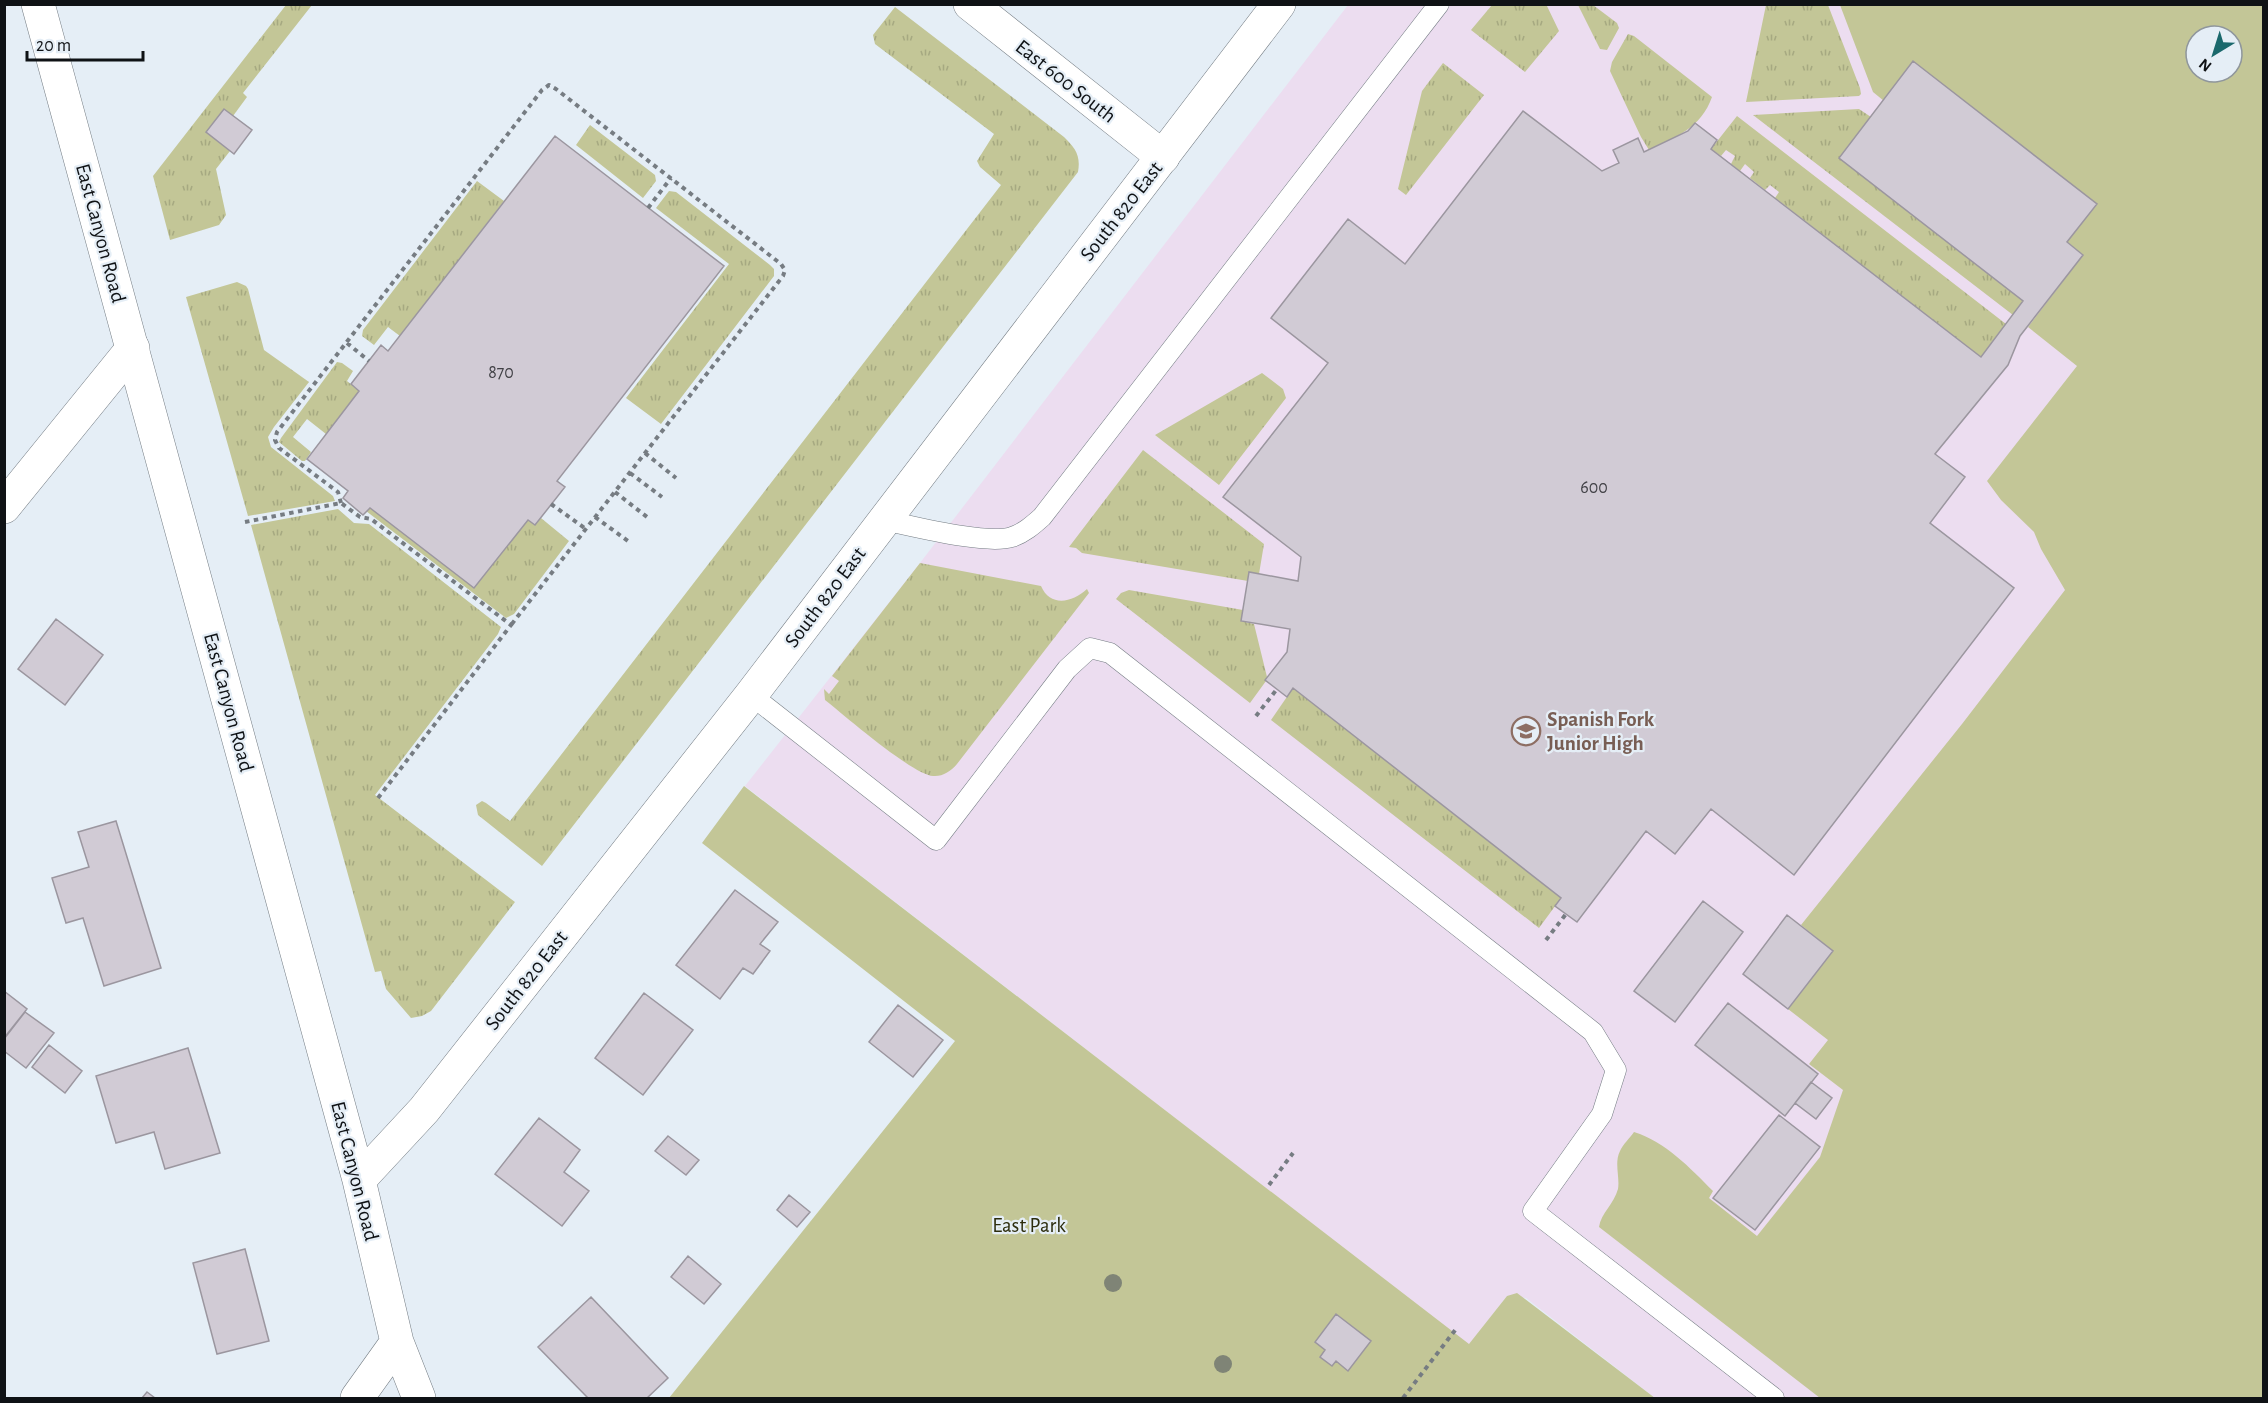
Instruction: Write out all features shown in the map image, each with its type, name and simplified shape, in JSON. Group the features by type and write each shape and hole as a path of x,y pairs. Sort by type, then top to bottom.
{"street":[{"name":"East Canyon Road","path":"38,4 359,1180 398,1342 419,1398"},
{"name":"East 600 South","path":"969,4 1163,157"},
{"name":"South 820 East","path":"359,1180 424,1110 751,695 1279,4"},
{"path":"4,507 132,348"},
{"path":"357,1398 398,1342"}],"lane":[{"path":"883,520 992,539 1011,537 1029,530 1042,517 1439,4"},
{"path":"751,695 936,840 1067,669 1090,648 1110,653 1593,1032 1616,1070 1602,1114 1533,1211 1774,1398"}],"path":[{"path":"341,503 338,492 279,448 275,440 277,432 542,90 549,85 556,88 782,264 785,270 783,276 378,798"},
{"path":"648,208 671,178"},
{"path":"346,343 369,361"},
{"path":"645,453 676,478"},
{"path":"630,472 662,497"},
{"path":"615,492 647,517"},
{"path":"245,522 341,503 360,517 371,519 512,625"},
{"path":"551,504 586,530"},
{"path":"595,517 628,541"},
{"path":"1256,716 1276,689"},
{"path":"1546,940 1566,914"},
{"path":"1269,1185 1293,1153"},
{"path":"1403,1398 1456,1329"}],"shaded area":[{"name":"Spanish Fork Junior High","path":"1348,5 2263,5 2263,1398 1655,1398 1526,1298 1507,1296 1469,1345 745,786 920,563"}],"green space":[{"path":"1546,4 1559,31 1525,72 1471,30 1492,5"},
{"path":"286,5 312,5 243,93 247,97 233,116 206,132 230,151 216,169 226,215 219,225 170,240 153,176"},
{"path":"1578,5 1593,5 1617,23 1619,28 1607,50 1600,49"},
{"path":"1766,5 1828,5 1861,94 1859,96 1746,102"},
{"path":"1840,5 2263,5 2263,1398 1820,1398 1599,1227 1618,1189 1618,1156 1634,1132 1657,1142 1677,1157 1713,1191 1709,1198 1757,1236 1820,1157 1843,1090 1809,1064 1828,1040 1788,1009 1833,951 1801,925 1962,724 2065,590 2041,549 2034,532 2001,500 1987,481 2077,366 2028,327 2083,255 2067,242 2097,204 1884,101 1873,92"},
{"path":"895,7 1064,137 1076,152 1079,161 1078,172 542,866 478,815 476,805 482,801 510,821 1001,185 980,167 977,161 994,134 875,44 873,35"},
{"path":"1628,34 1634,36 1712,97 1701,117 1694,124 1678,136 1649,150 1610,71 1612,62"},
{"path":"1443,63 1484,95 1406,195 1398,189 1422,91"},
{"path":"1859,109 1871,117 1840,158 2023,301 2013,315 1753,115"},
{"path":"1737,116 2006,324 1981,357 1775,198 1779,192 1770,185 1765,190 1750,178 1754,172 1745,164 1740,171 1731,164 1735,156 1726,150 1721,156 1711,149"},
{"path":"590,125 655,175 656,181 643,198 576,145"},
{"path":"477,181 504,201 400,336 388,327 374,345 362,336 363,330"},
{"path":"669,191 676,192 770,265 774,269 774,276 661,424 626,398 729,264 656,208"},
{"path":"237,282 248,289 264,350 309,382 268,437 271,447 333,496 335,501 248,516 186,297"},
{"path":"337,362 353,371 347,381 359,391 326,434 307,419 293,437 311,452 305,461 302,461 279,442"},
{"path":"1262,373 1283,389 1286,398 1219,485 1155,435"},
{"path":"1143,450 1264,544 1259,574 1249,572 1248,581 1082,553 1076,548 1069,547"},
{"path":"370,508 474,588 528,520 535,525 541,518 569,541 514,614 506,618 366,511"},
{"path":"338,509 354,523 369,524 501,627 498,634 375,795 515,902 431,1011 411,1018 386,989 381,971 375,972 251,525"},
{"path":"920,563 1041,586 1045,593 1056,600 1068,600 1087,589 1089,593 957,764 940,776 923,773 910,766 825,700 824,689 829,694 839,681 832,676"},
{"path":"1129,590 1243,610 1241,621 1254,624 1267,677 1250,703 1116,599 1121,593"},
{"path":"1293,688 1561,898 1539,928 1271,720"},
{"name":"East Park","path":"744,786 1469,1344 1507,1296 1517,1293 1655,1398 669,1398 955,1041 702,843"}],"building":[{"name":"Spanish Fork Junior High","path":"1913,61 2097,204 2067,242 2083,255 2020,336 2008,365 1935,454 1965,477 1930,523 2014,588 1794,875 1711,809 1675,854 1646,831 1577,922 1555,906 1561,898 1293,688 1287,697 1265,680 1287,652 1290,629 1241,621 1249,572 1298,581 1301,557 1223,497 1328,363 1271,318 1348,219 1405,264 1523,111 1602,171 1619,163 1613,150 1638,138 1644,152 1688,131 1695,123 1717,140 1711,149 1981,357 2023,301 1839,158"},
{"path":"224,109 252,130 234,154 206,132"},
{"path":"555,136 724,266 557,481 565,487 535,525 528,520 474,588 370,508 363,515 343,498 348,491 307,459 359,391 351,384 381,345 388,351"},
{"path":"56,619 103,655 65,705 18,669"},
{"path":"116,821 161,968 104,986 83,918 66,923 52,878 89,867 78,832"},
{"path":"735,890 778,922 760,944 770,951 753,974 743,968 720,999 676,965"},
{"path":"1703,901 1743,932 1675,1022 1634,991"},
{"path":"1787,915 1833,951 1788,1009 1743,974"},
{"path":"4,991 27,1009 4,1038"},
{"path":"644,993 693,1030 643,1095 595,1058"},
{"path":"1728,1003 1818,1074 1785,1116 1695,1045"},
{"path":"898,1005 943,1040 913,1077 869,1042"},
{"path":"25,1012 54,1033 26,1068 4,1051 4,1039"},
{"path":"49,1045 82,1071 65,1093 32,1067"},
{"path":"188,1048 220,1153 165,1169 154,1132 116,1143 96,1076"},
{"path":"1811,1082 1832,1098 1816,1119 1795,1103"},
{"path":"1779,1115 1820,1147 1755,1230 1713,1198"},
{"path":"539,1118 580,1150 564,1172 589,1191 562,1226 495,1174"},
{"path":"668,1136 699,1160 686,1175 655,1151"},
{"path":"789,1195 810,1212 797,1227 777,1210"},
{"path":"245,1249 269,1341 217,1354 193,1263"},
{"path":"688,1256 721,1284 704,1304 671,1277"},
{"path":"591,1297 668,1378 647,1398 588,1398 538,1347"},
{"path":"1336,1314 1371,1341 1348,1371 1336,1361 1332,1366 1320,1357 1325,1350 1315,1342"},
{"path":"147,1392 155,1398 142,1398"}],"place":[{"name":"Spanish Fork Junior High","path":"1526,731"}]}
